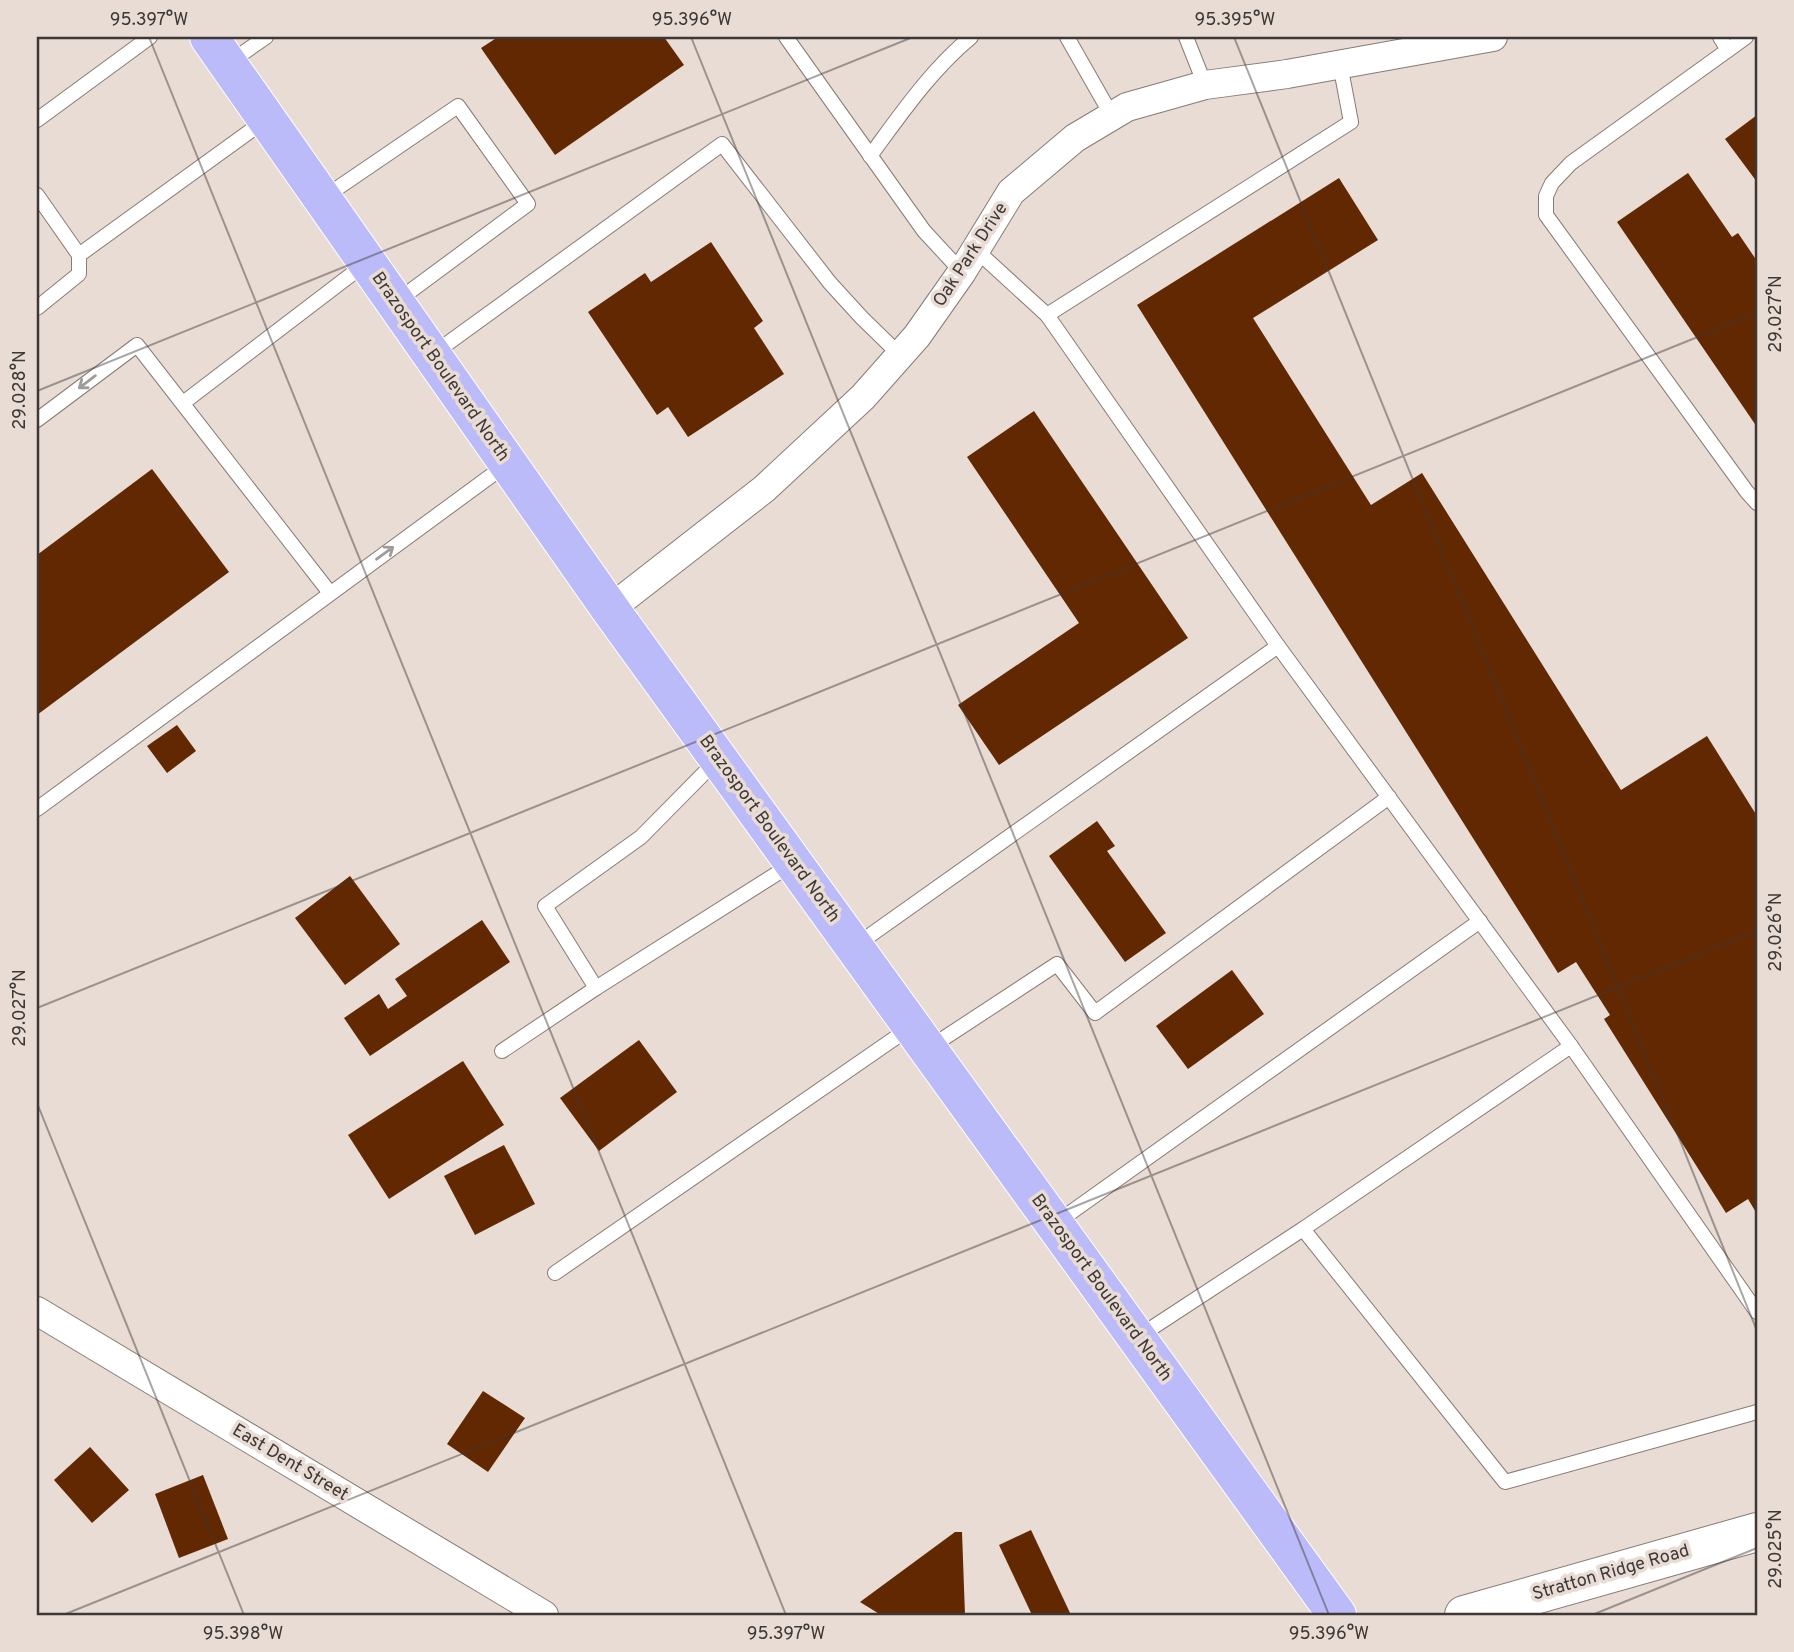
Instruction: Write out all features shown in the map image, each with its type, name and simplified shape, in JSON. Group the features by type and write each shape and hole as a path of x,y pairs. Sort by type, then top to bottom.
{"main road":[{"name":"Brazosport Boulevard North","path":"218,50 610,609 1337,1615"}],"street":[{"name":"Oak Park Drive","path":"610,609 764,489 863,397 917,336 969,261 1011,192 1075,138 1128,107 1205,85 1287,74 1493,37"},
{"name":"East Dent Street","path":"37,1311 544,1615"},
{"name":"Stratton Ridge Road","path":"1464,1615 1757,1532"}],"lane":[{"path":"37,120 150,37"},
{"path":"218,50 266,37"},
{"path":"786,37 924,231 1047,315 1278,646 1570,1046 1757,1312"},
{"path":"870,156 914,97 951,54 971,37"},
{"path":"1067,37 1112,116"},
{"path":"1186,37 1205,85"},
{"path":"1720,37 1728,50"},
{"path":"1746,37 1571,163 1552,183 1546,196 1546,215 1757,503"},
{"path":"1047,315 1351,122 1340,64"},
{"path":"322,198 458,106 528,204 395,302"},
{"path":"79,256 267,119"},
{"path":"432,355 722,144 830,283 900,355"},
{"path":"37,195 79,256 79,274 37,308"},
{"path":"183,404 367,263"},
{"path":"37,419 137,345 330,593"},
{"path":"37,809 508,463"},
{"path":"854,946 1278,646"},
{"path":"596,988 545,906 641,837 719,758"},
{"path":"555,1273 920,1038 1057,964 1095,1013 1389,797"},
{"path":"502,1051 794,863"},
{"path":"1055,1224 1480,921"},
{"path":"1137,1338 1303,1229 1570,1046"},
{"path":"1303,1229 1505,1482 1757,1412"}],"building":[{"path":"498,37 664,37 684,65 555,155 481,48"},
{"path":"1757,115 1757,182 1725,139"},
{"path":"1688,173 1732,237 1738,233 1757,261 1757,427 1617,222"},
{"path":"1339,178 1378,240 1253,318 1371,505 1422,473 1621,790 1707,736 1757,816 1757,1214 1748,1199 1726,1213 1604,1019 1610,1015 1576,962 1558,973 1137,305"},
{"path":"711,242 763,321 754,328 784,374 688,437 668,407 657,415 588,312 645,273 651,282"},
{"path":"1034,411 1188,638 999,765 958,705 1079,623 967,457"},
{"path":"152,469 229,572 37,715 37,555"},
{"path":"177,725 196,751 167,773 147,746"},
{"path":"1097,821 1115,846 1107,851 1166,933 1125,962 1049,856"},
{"path":"350,876 400,944 345,985 295,918"},
{"path":"482,920 510,962 370,1056 344,1018 379,994 388,1009 407,996 395,979"},
{"path":"1232,970 1264,1014 1188,1069 1156,1026"},
{"path":"639,1040 677,1092 599,1151 560,1098"},
{"path":"463,1061 504,1125 389,1199 348,1135"},
{"path":"504,1145 535,1204 475,1235 444,1176"},
{"path":"483,1391 525,1418 488,1472 447,1444"},
{"path":"90,1447 129,1490 92,1523 54,1480"},
{"path":"203,1475 228,1539 179,1558 155,1494"},
{"path":"1031,1530 1071,1615 1032,1615 999,1545"},
{"path":"955,1532 962,1532 965,1615 881,1615 860,1602"}]}
